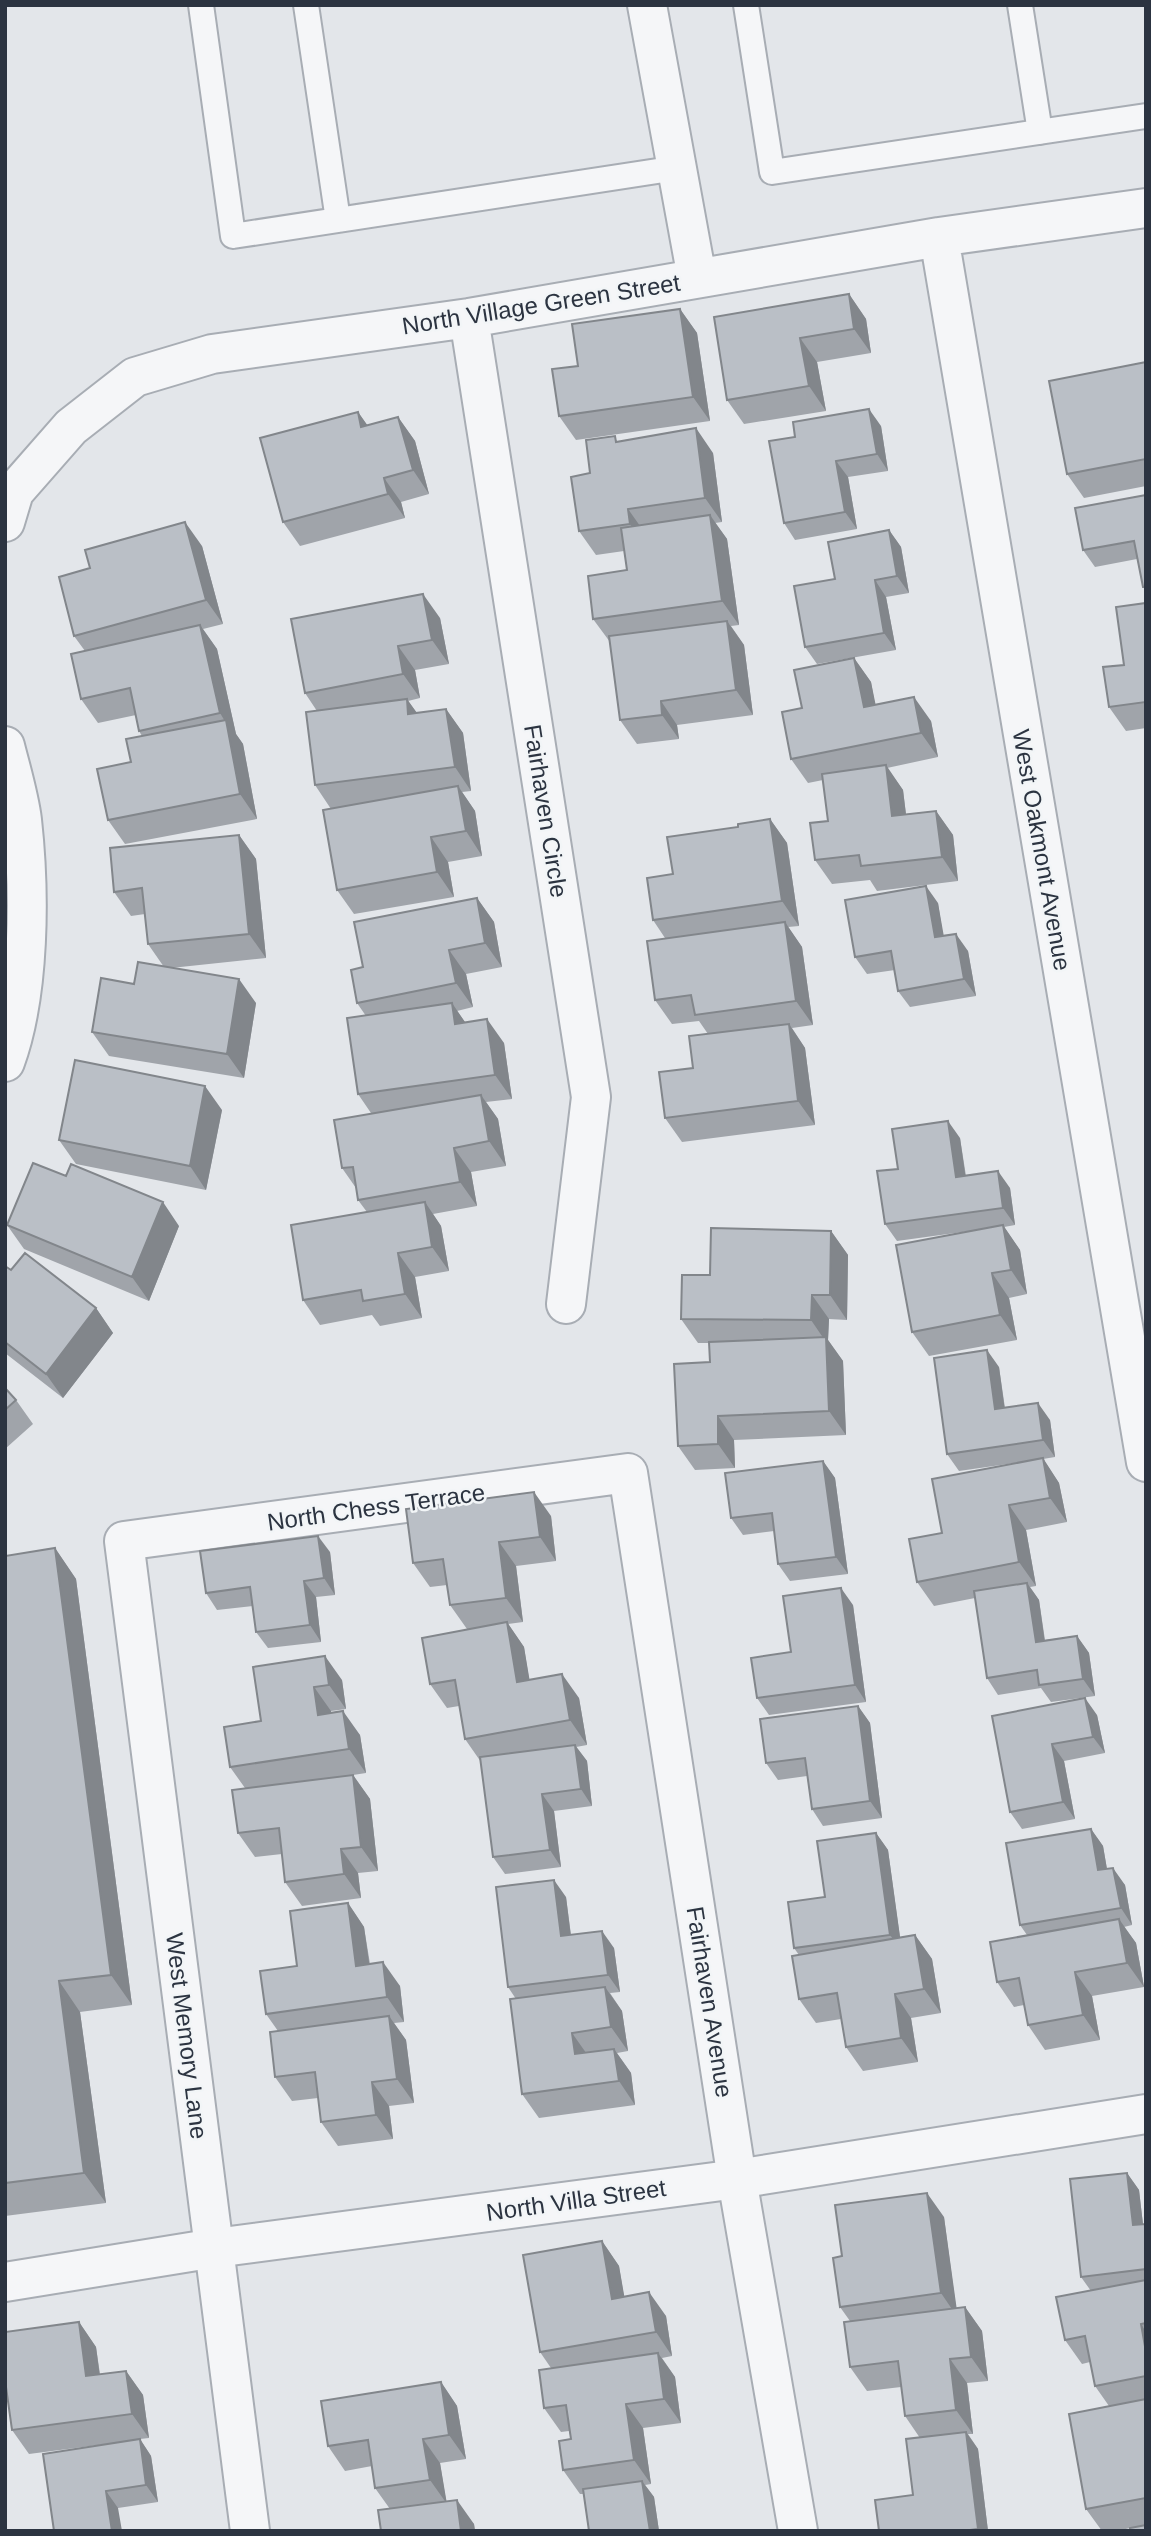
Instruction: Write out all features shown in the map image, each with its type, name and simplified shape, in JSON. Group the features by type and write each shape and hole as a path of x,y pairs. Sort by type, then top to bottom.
{"street":[{"path":"647,5 697,278"},
{"name":"North Village Green Street","path":"5,522 14,492 71,427 135,377 212,354 469,318 939,237 1146,208"},
{"name":"West Oakmont Avenue","path":"939,237 1146,1462"},
{"name":"Fairhaven Circle","path":"469,318 591,1097 566,1304"},
{"path":"5,746 22,819 27,941 11,1045 5,1062"},
{"name":"North Chess Terrace","path":"124,1541 628,1473"},
{"name":"Fairhaven Avenue","path":"628,1473 737,2179 798,2531"},
{"name":"West Memory Lane","path":"124,1541 250,2531"},
{"name":"North Villa Street","path":"5,2282 215,2248 737,2179 1146,2115"}],"lane":[{"path":"201,5 233,236 677,168"},
{"path":"306,5 338,220"},
{"path":"746,5 772,172 1146,116"},
{"path":"1020,5 1040,132"}],"building":[{"path":"849,294 854,329 800,338 809,386 727,400 714,317"},
{"path":"680,309 693,397 559,416 552,369 578,366 572,324"},
{"path":"1146,362 1146,459 1067,474 1049,381"},
{"path":"869,409 877,454 836,461 845,512 784,523 769,441 795,437 793,422"},
{"path":"358,412 361,427 398,417 413,470 384,478 388,494 283,522 260,438"},
{"path":"696,428 705,498 628,509 630,524 579,531 571,477 590,473 586,440 615,436 616,442"},
{"path":"1146,495 1146,587 1143,587 1134,541 1083,550 1075,508"},
{"path":"710,515 722,601 593,619 588,576 627,570 621,528"},
{"path":"185,522 206,600 74,636 59,577 90,568 85,550"},
{"path":"889,530 897,576 875,580 884,633 805,647 794,586 835,579 828,542"},
{"path":"423,594 432,640 398,646 403,674 305,693 291,619"},
{"path":"1146,603 1146,702 1109,707 1103,667 1124,665 1116,607"},
{"path":"727,621 736,690 661,701 662,715 620,720 609,636"},
{"path":"200,625 220,713 139,731 130,688 81,699 71,654"},
{"path":"854,658 864,707 914,697 921,733 791,759 782,712 802,708 794,670"},
{"path":"407,699 408,714 446,709 455,767 315,785 306,712"},
{"path":"226,720 240,794 108,820 97,769 131,762 126,739"},
{"path":"886,765 892,816 936,811 942,857 861,866 859,855 815,860 810,823 828,821 822,774"},
{"path":"458,786 466,831 431,837 437,872 337,890 323,810"},
{"path":"770,819 782,901 653,920 647,878 673,874 667,837 738,827 738,824"},
{"path":"239,835 249,934 148,944 142,888 114,892 110,848"},
{"path":"926,886 935,937 956,934 964,979 898,991 891,951 855,957 845,900"},
{"path":"477,898 485,943 449,950 456,983 357,1003 351,970 363,967 354,922"},
{"path":"785,922 796,1001 695,1015 691,995 655,1000 647,941"},
{"path":"138,962 239,979 227,1054 92,1032 101,978 134,984"},
{"path":"452,1003 455,1024 487,1019 495,1075 358,1094 347,1018"},
{"path":"789,1024 798,1101 665,1118 659,1072 693,1068 689,1036"},
{"path":"75,1060 205,1086 190,1166 59,1140"},
{"path":"481,1095 489,1141 454,1148 460,1182 358,1200 353,1167 342,1168 334,1120"},
{"path":"948,1121 956,1177 998,1171 1003,1208 885,1224 877,1171 898,1169 892,1129"},
{"path":"33,1163 66,1176 71,1164 163,1202 132,1277 7,1225"},
{"path":"425,1202 432,1247 398,1253 405,1294 363,1301 361,1290 303,1300 291,1225"},
{"path":"1003,1225 1011,1270 992,1273 1000,1315 912,1332 896,1245"},
{"path":"711,1228 831,1231 830,1295 812,1295 811,1320 681,1319 682,1275 710,1275"},
{"path":"25,1253 96,1308 46,1374 5,1342 5,1266 11,1270"},
{"path":"826,1337 829,1411 718,1416 718,1444 678,1446 674,1364 710,1362 709,1342"},
{"path":"987,1350 995,1409 1038,1403 1043,1440 947,1454 934,1358"},
{"path":"5,1388 16,1400 5,1410"},
{"path":"1043,1458 1050,1498 1009,1505 1019,1562 917,1582 909,1539 942,1533 932,1479"},
{"path":"823,1461 836,1557 778,1564 772,1513 731,1518 725,1473"},
{"path":"534,1492 540,1537 499,1542 506,1598 450,1605 443,1559 413,1563 406,1509"},
{"path":"318,1536 324,1578 304,1581 310,1625 256,1632 250,1587 206,1593 200,1551"},
{"path":"55,1548 111,1975 59,1981 84,2173 5,2183 5,1556"},
{"path":"1027,1583 1036,1642 1077,1636 1083,1679 1039,1685 1037,1670 987,1678 974,1591"},
{"path":"841,1588 855,1685 757,1698 751,1658 791,1652 783,1596"},
{"path":"507,1622 517,1682 562,1674 570,1720 465,1739 455,1680 430,1684 422,1638"},
{"path":"325,1656 329,1685 314,1687 318,1715 343,1711 349,1749 230,1767 224,1727 261,1721 253,1667"},
{"path":"1085,1698 1093,1737 1052,1744 1063,1802 1010,1812 992,1716"},
{"path":"858,1706 870,1801 812,1809 805,1758 766,1763 760,1719"},
{"path":"575,1745 581,1789 542,1794 550,1850 493,1857 480,1757"},
{"path":"353,1775 361,1847 341,1849 344,1874 285,1882 279,1828 238,1833 232,1790"},
{"path":"1091,1829 1098,1870 1113,1868 1121,1908 1020,1925 1006,1843"},
{"path":"876,1833 890,1935 794,1948 788,1902 825,1897 817,1841"},
{"path":"554,1880 561,1936 602,1931 608,1975 508,1987 496,1887"},
{"path":"348,1903 356,1966 383,1962 387,1997 266,2014 260,1971 297,1966 290,1911"},
{"path":"1119,1919 1127,1963 1075,1972 1083,2015 1028,2025 1019,1978 997,1982 990,1942"},
{"path":"915,1935 924,1989 895,1994 901,2038 846,2047 837,1993 799,1999 792,1956"},
{"path":"605,1987 611,2027 572,2033 575,2054 614,2049 619,2081 522,2094 510,1999"},
{"path":"389,2016 397,2079 372,2082 376,2115 321,2122 315,2072 275,2077 270,2032"},
{"path":"1127,2173 1133,2225 1146,2224 1146,2269 1081,2277 1070,2179"},
{"path":"927,2193 941,2293 840,2307 833,2258 842,2256 835,2205"},
{"path":"602,2241 612,2299 649,2292 656,2332 540,2352 523,2255"},
{"path":"1146,2280 1146,2323 1141,2324 1146,2352 1146,2376 1095,2386 1085,2336 1065,2340 1056,2297"},
{"path":"965,2307 971,2357 950,2359 956,2410 905,2416 898,2361 850,2367 844,2322"},
{"path":"79,2322 86,2376 126,2371 132,2414 12,2430 5,2380 5,2332"},
{"path":"658,2353 664,2399 626,2404 634,2460 563,2470 559,2441 571,2439 566,2405 544,2408 539,2370"},
{"path":"441,2382 449,2435 423,2439 430,2480 375,2488 368,2440 328,2446 321,2401"},
{"path":"1146,2399 1146,2498 1086,2509 1069,2414"},
{"path":"966,2432 978,2529 879,2531 875,2500 913,2495 906,2439"},
{"path":"140,2439 146,2485 106,2491 112,2531 54,2531 43,2454"},
{"path":"642,2481 650,2531 589,2531 583,2489"},
{"path":"457,2500 461,2531 381,2531 378,2510"},
{"path":"1146,2525 1146,2531 1130,2531 1130,2528"}]}
